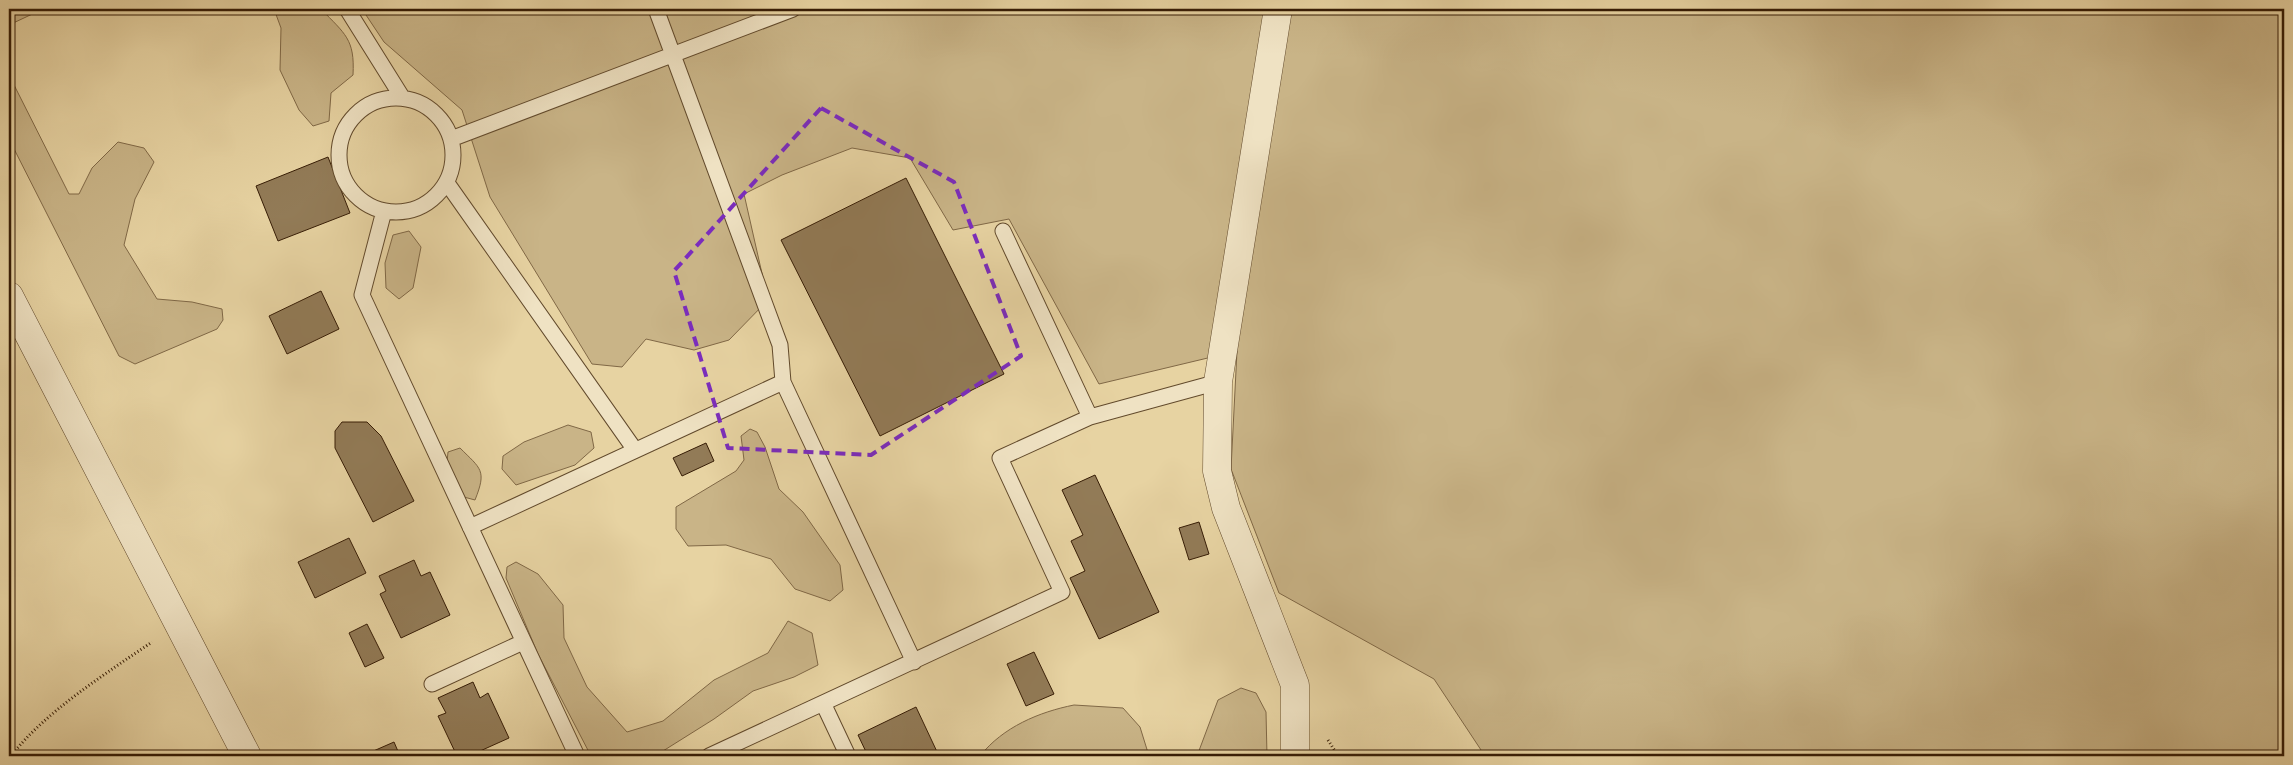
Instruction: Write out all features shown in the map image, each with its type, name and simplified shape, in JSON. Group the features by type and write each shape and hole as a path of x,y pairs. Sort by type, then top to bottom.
{"street":[{"path":"1278,9 1218,382 1217,471 1226,508 1295,685 1295,756"},
{"path":"9,296 247,756"}],"lane":[{"path":"347,9 402,97"},
{"path":"656,9 780,345 783,382 914,662"},
{"path":"451,139 793,9"},
{"path":"402,97 423,104 441,118 451,139 453,161 446,183 435,197 420,207 402,212 384,211 364,203 348,187 340,168 339,146 346,125 360,109 380,99 402,97"},
{"path":"446,183 635,450"},
{"path":"384,211 362,295 577,756"},
{"path":"1004,232 1090,417"},
{"path":"470,527 783,382"},
{"path":"709,756 1062,592 1000,458 1090,417 1218,382"},
{"path":"432,684 523,642"},
{"path":"823,703 848,756"}],"path":[{"path":"11,756 23,741 94,681 180,624"}],"highlighted area":[{"path":"821,108 954,182 1021,356 871,455 728,448 674,271"}],"shaded area":[{"path":"9,9 43,9 9,25"},
{"path":"274,9 321,9 347,38 352,53 353,75 331,93 329,121 313,126 299,110 280,70 281,28"},
{"path":"362,9 2284,9 2284,756 1485,756 1434,679 1279,593 1231,469 1237,351 1099,384 1009,219 953,230 910,158 852,148 782,175 744,194 768,300 729,340 694,350 646,339 622,367 592,364 490,197 462,110 384,42"},
{"path":"9,75 69,194 79,194 92,168 118,142 144,148 154,162 135,199 124,245 157,299 192,302 222,309 223,320 217,329 135,364 119,356 9,139"},
{"path":"409,231 421,247 413,288 399,299 386,288 385,263 393,235"},
{"path":"568,425 591,432 594,448 575,465 516,485 502,469 503,456 524,442"},
{"path":"750,429 757,432 765,447 779,489 803,512 840,565 843,590 830,601 795,589 771,559 726,545 688,546 676,529 676,507 736,471 744,460 741,436"},
{"path":"460,448 480,471 481,482 475,500 464,497 447,462 448,452"},
{"path":"516,562 538,574 563,605 564,638 587,687 627,732 663,721 714,680 768,653 788,621 812,633 818,665 794,677 753,691 714,719 655,756 591,756 538,654 506,578 507,567"},
{"path":"1241,688 1256,693 1266,712 1267,756 1197,756 1218,700"},
{"path":"1074,705 1123,708 1140,727 1149,756 980,756 999,737 1022,722"}],"building":[{"path":"328,157 350,213 278,241 256,186"},
{"path":"906,178 1004,374 880,436 781,240"},
{"path":"321,291 339,329 287,354 269,316"},
{"path":"342,422 367,422 381,436 414,501 373,522 335,448 335,431"},
{"path":"706,443 714,461 682,476 673,458"},
{"path":"1095,475 1159,612 1099,639 1070,578 1085,571 1071,541 1083,535 1062,490"},
{"path":"1199,522 1209,554 1189,560 1179,528"},
{"path":"349,538 366,573 315,598 298,562"},
{"path":"414,560 421,576 430,572 450,615 401,638 380,594 386,591 379,576"},
{"path":"367,624 384,658 365,667 349,633"},
{"path":"1034,652 1054,694 1026,706 1007,664"},
{"path":"473,682 480,698 488,693 509,738 469,756 457,756 438,716 446,713 438,698"},
{"path":"916,707 939,756 868,756 858,735"},
{"path":"394,742 400,756 362,756"}]}
